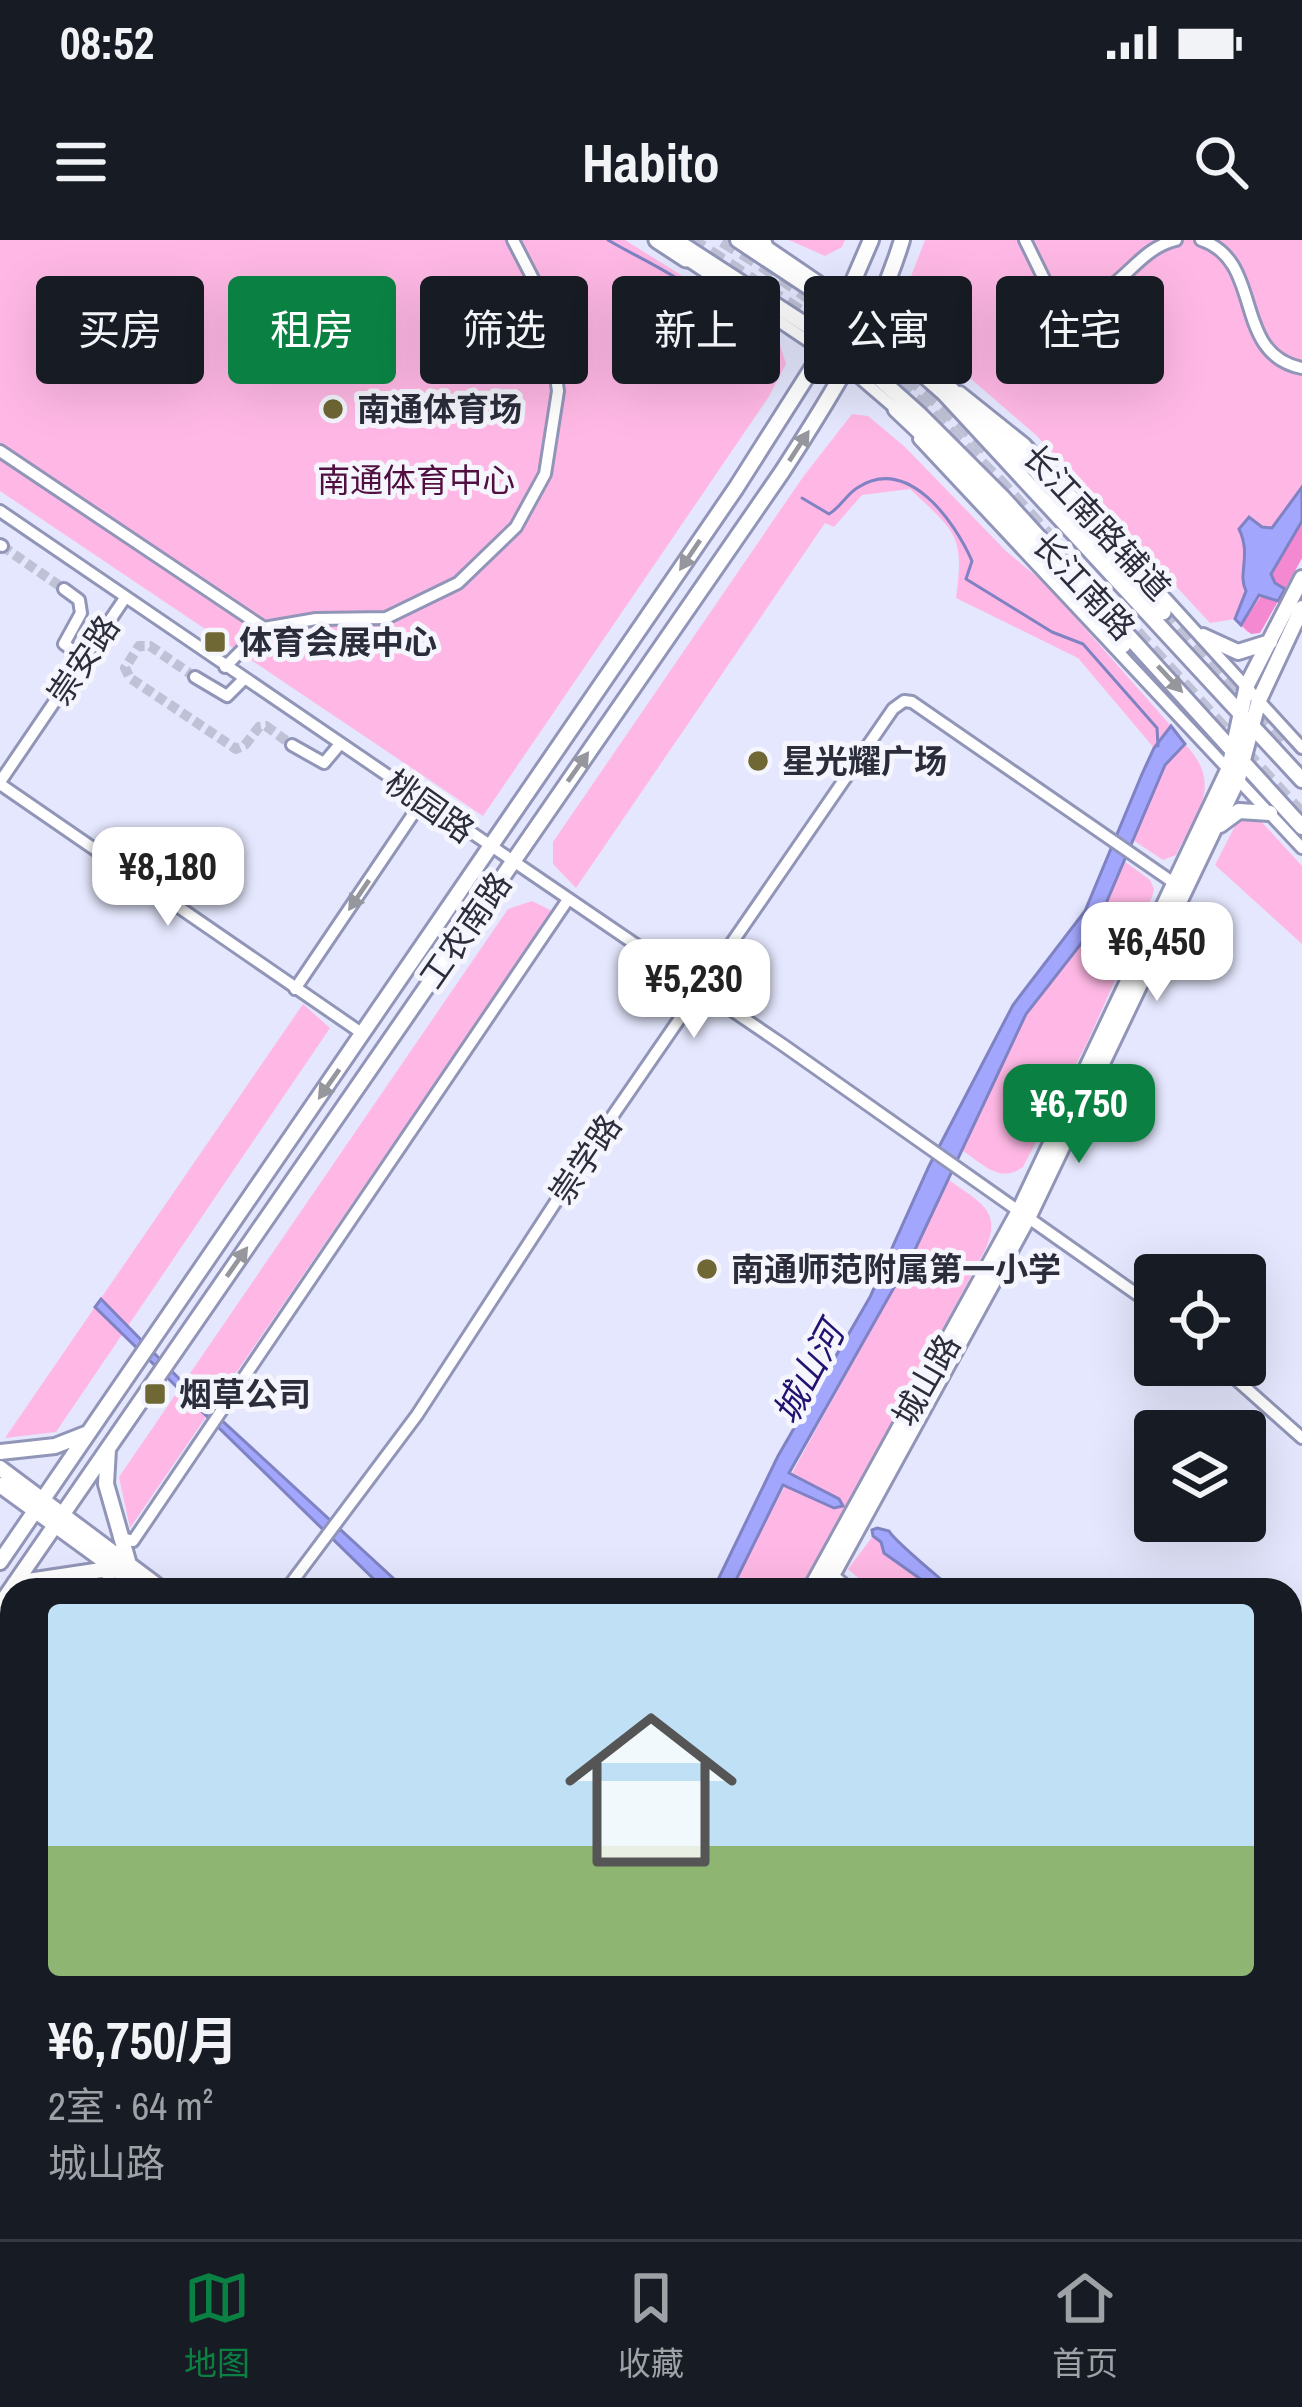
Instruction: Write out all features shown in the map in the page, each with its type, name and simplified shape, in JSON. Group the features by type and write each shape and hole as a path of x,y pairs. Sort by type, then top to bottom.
{"highway":[{"path":"657,240 686,259"},
{"path":"945,384 1034,468 1163,612"},
{"path":"896,409 990,498 1123,645"}],"main road":[{"name":"长江南路","path":"675,240 804,331"},
{"name":"长江南路","path":"738,240 804,279"},
{"name":"工农南路","path":"857,276 872,240"},
{"name":"工农南路","path":"888,276 902,240"},
{"name":"工农南路","path":"0,1562 736,488 804,381"},
{"name":"工农南路","path":"18,1578 782,472 836,384"},
{"name":"长江南路","path":"879,384 920,415 1003,498 1302,827"},
{"name":"长江南路","path":"935,384 1302,781"},
{"name":"城山路","path":"1247,721 1298,607 1302,578"},
{"name":"城山路","path":"821,1578 1024,1213 1213,833 1247,721 1246,685 1270,642 1298,607"},
{"path":"1202,636 1238,652 1270,642"},
{"name":"城山路","path":"1024,1213 1174,883 1234,773"},
{"path":"1289,812 1281,796 1284,787 1302,781"},
{"path":"1213,833 1239,811 1270,813"},
{"path":"0,1453 55,1446 88,1433"},
{"path":"108,1449 106,1484 122,1566 133,1578"},
{"path":"0,1468 40,1504 142,1578"},
{"path":"0,1485 40,1504"},
{"path":"46,1578 122,1566"},
{"name":"城山路","path":"826,1578 827,1572"}],"street":[{"path":"225,667 264,628 316,619 386,618 458,583 516,527 545,474 558,391 546,304 513,240"},
{"path":"648,240 804,332"},
{"path":"1025,240 1047,285 1067,294 1089,296 1121,281 1153,248 1176,240"},
{"path":"1201,240 1225,252 1237,268 1260,340 1285,363 1302,368"},
{"path":"760,241 808,276"},
{"path":"872,384 936,462 992,515 1302,848"},
{"name":"长江南路辅道","path":"949,384 1025,444 1302,748"},
{"path":"0,451 264,628"},
{"name":"桃园路","path":"0,511 1134,1292"},
{"path":"64,589 79,600 81,613 64,644 84,658"},
{"name":"崇安路","path":"0,783 125,598"},
{"path":"195,677 227,696 244,679"},
{"name":"崇学路","path":"295,1578 417,1414 596,1140 892,709 912,702 1174,883"},
{"path":"292,745 324,763 340,744"},
{"path":"0,783 363,1034"},
{"path":"295,989 422,800"},
{"path":"119,1538 133,1541 567,901"},
{"path":"1244,1386 1302,1438"},
{"path":"111,1578 122,1566"},
{"path":"827,1572 835,1578"}],"green space":[{"name":"南通体育中心","path":"0,240 625,240 683,276 612,276 612,384 775,384 483,816 0,491"},
{"path":"789,240 845,240 825,256"},
{"path":"925,240 1302,240 1302,558 1260,633 1247,632 1235,619 1210,623 1037,436 972,380 972,276 911,276"},
{"name":"南通体育中心","path":"780,345 786,364 780,375"},
{"path":"852,414 868,416 905,447 1007,552 1046,584 1171,726 1154,748 1078,658 956,598 959,560 953,536 910,489 862,495 834,527 825,523 576,888 553,864 553,842 803,477"},
{"path":"1185,744 1203,773 1203,799 1176,855 1163,860 1133,840 1165,765"},
{"path":"1249,816 1259,819 1302,866 1302,944 1215,865 1237,822"},
{"path":"1124,861 1150,880 1152,897 1087,1043 1023,1167 999,1173 963,1151 1026,1014 1098,922"},
{"path":"532,901 552,911 130,1528 119,1477 508,909"},
{"path":"303,1004 330,1028 56,1432 5,1438"},
{"path":"949,1180 986,1209 991,1226 984,1252 808,1578 737,1578 785,1487"},
{"path":"873,1536 884,1553 919,1578 858,1578 848,1569"}],"shaded area":[{"path":"1302,521 1302,558 1285,589 1271,574"},
{"path":"1263,594 1278,601 1260,633 1251,634 1241,625"}],"water":[{"path":"1302,487 1302,521 1271,574 1285,589 1278,601 1259,595 1241,625 1235,619 1246,591 1239,529 1249,517 1272,528"},
{"path":"1171,726 1185,744 1165,765 1098,922 1026,1014 913,1254 789,1473 839,1499 843,1506 834,1508 783,1485 737,1578 719,1578 778,1456 870,1297 929,1166 1013,1005 1085,911 1154,748"},
{"path":"101,1299 204,1404 393,1578 373,1578 95,1307"},
{"path":"872,1530 889,1531 939,1578 919,1578 884,1553"}],"waterway":[{"path":"608,240 672,276"},
{"path":"802,498 829,514 857,488 876,480 894,480 927,497 954,528 972,561 966,579 1052,632 1083,644 1157,728 1158,746"}],"tunnel":[{"path":"690,240 851,346 921,405 999,482 1302,816"},
{"path":"723,240 864,338 990,452"},
{"path":"2,546 64,589"},
{"path":"1163,612 1278,745"},
{"path":"1123,645 1237,764"},
{"path":"195,677 150,646 139,646 125,668 130,678 236,749 266,726 292,745"}],"place":[{"name":"南通体育场","path":"333,409"},
{"name":"体育会展中心","path":"215,642"},
{"name":"星光耀广场","path":"758,761"},
{"name":"南通师范附属第一小学","path":"707,1269"},
{"name":"烟草公司","path":"155,1394"}],"water label":[{"name":"城山河","path":"808,1373"}]}
